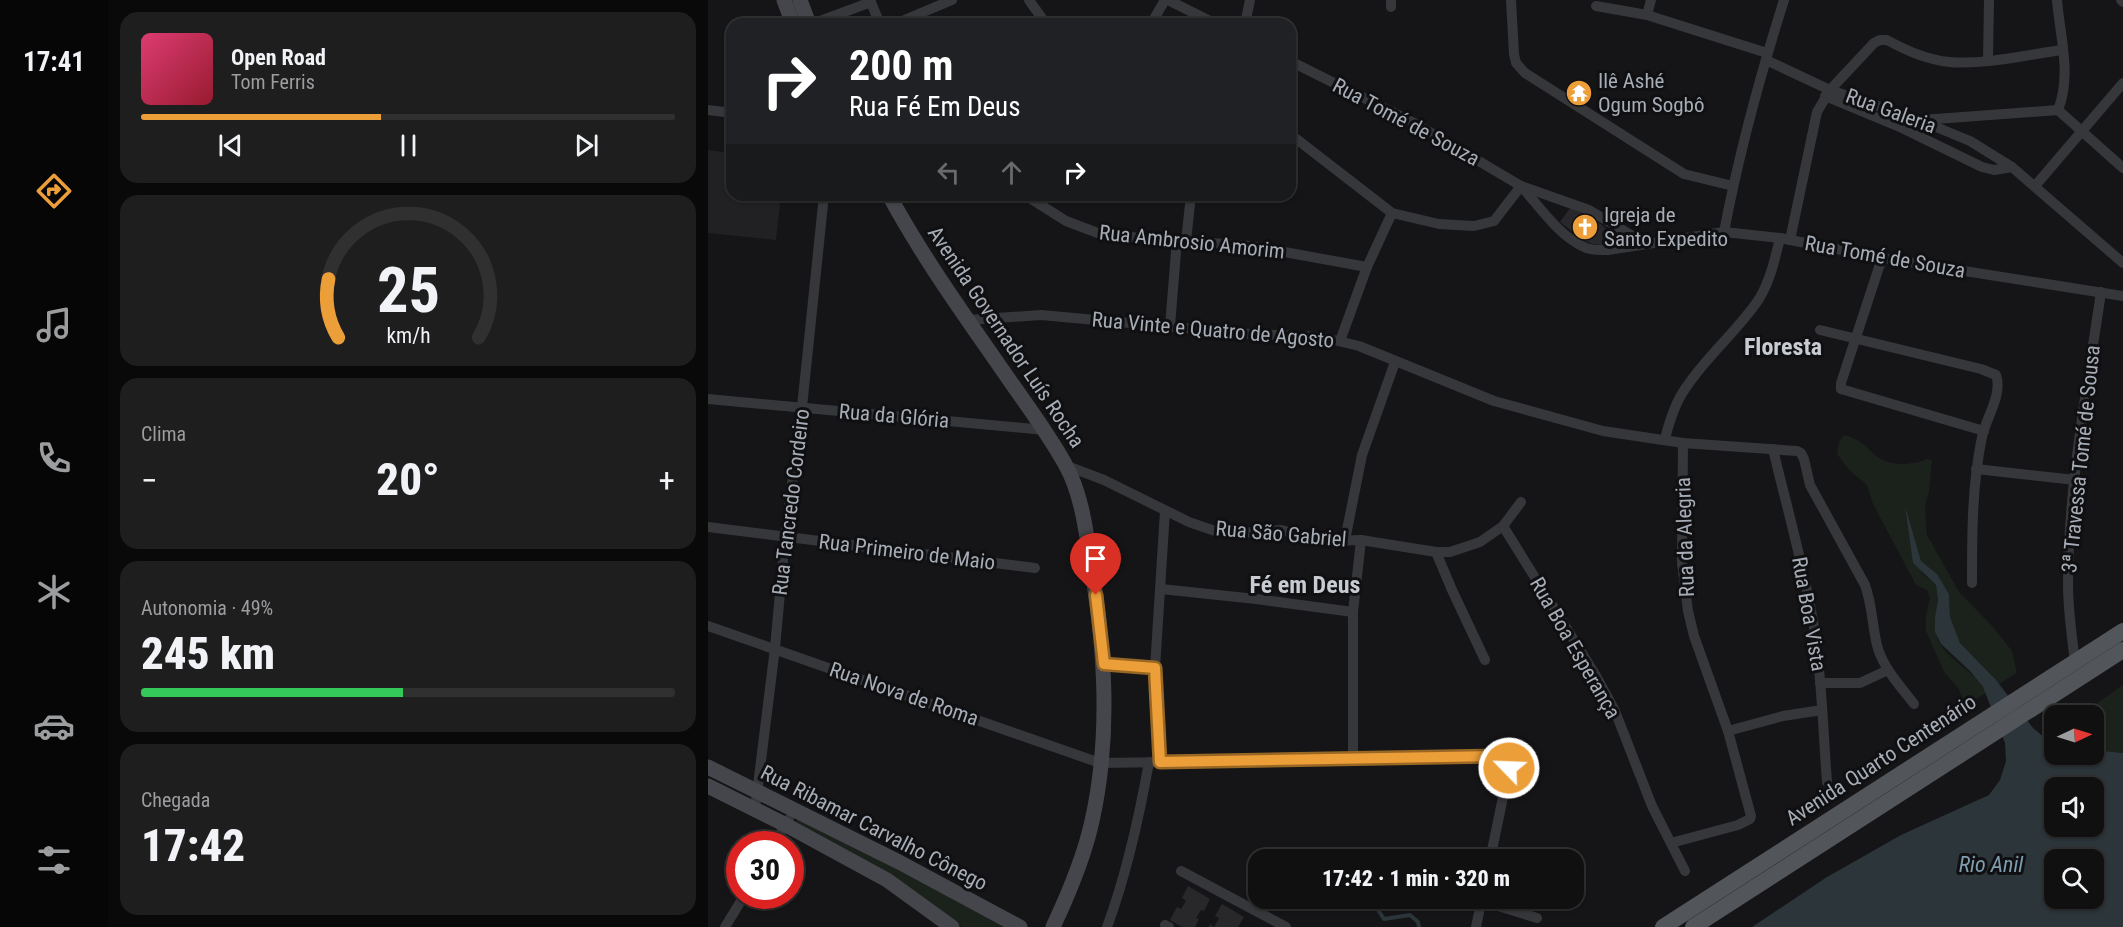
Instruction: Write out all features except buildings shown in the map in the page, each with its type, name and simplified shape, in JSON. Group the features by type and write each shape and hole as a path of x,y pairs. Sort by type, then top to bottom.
{"main road":[{"path":"784,0 790,18"},
{"path":"800,0 808,18"},
{"name":"Avenida Governador Luís Rocha","path":"892,201 914,238 1067,466 1083,513 1101,629 1104,664 1100,763 1092,821 1072,885 1053,927"},
{"name":"Avenida Quarto Centenário","path":"2040,694 2075,662 2123,631"},
{"name":"Avenida Quarto Centenário","path":"1663,927 2040,694 2123,650"},
{"name":"Avenida Quarto Centenário","path":"1693,927 1971,738"},
{"name":"Rua Ribamar Carvalho Cônego","path":"708,768 899,862 1020,927"},
{"name":"Rua Ribamar Carvalho Cônego","path":"708,786 887,880 952,927"}],"street":[{"path":"909,18 952,0"},
{"path":"1029,0 1042,18"},
{"path":"1155,18 1166,0 1204,18"},
{"path":"1246,18 1250,0"},
{"path":"1511,0 1514,54 1516,63 1525,74 1684,174 1733,186"},
{"path":"1647,15 1651,0"},
{"path":"1724,231 1733,186 1784,0"},
{"path":"1988,60 1989,0"},
{"path":"2056,0 2066,84 2058,110"},
{"path":"826,18 870,1 877,18"},
{"name":"Rua Galeria","path":"1596,6 1647,15 1767,57 1828,93 1982,167 1994,170 2012,167"},
{"path":"1665,439 1676,404 1684,390 1760,297 1785,239 1817,112 1828,93 1874,43 1880,40 1947,62 1988,60 2062,50"},
{"name":"Rua Tomé de Souza","path":"1296,64 1416,124 1521,186 1589,210 1646,244"},
{"path":"2035,186 2123,83"},
{"name":"Rua Galeria","path":"1828,93 1919,120 1970,141 2012,167 2123,262"},
{"path":"708,110 726,112"},
{"path":"1919,120 2058,110 2123,168"},
{"path":"1296,139 1392,213 1439,224 1484,225 1494,220 1521,186"},
{"name":"Rua Tomé de Souza","path":"1521,186 1560,230 1584,247 1608,250 1724,231 1785,239 1882,258 2123,296"},
{"name":"Rua Tancredo Cordeiro","path":"755,809 775,648 785,538 802,407 823,201"},
{"name":"Rua Ambrosio Amorim","path":"1034,201 1066,221 1103,235 1251,246 1367,267"},
{"path":"1170,326 1181,240 1190,201"},
{"path":"1340,341 1367,267 1392,213"},
{"path":"1882,258 1841,387 1842,390 1984,431"},
{"name":"3ª Travessa Tomé de Sousa","path":"2075,662 2068,587 2075,480 2101,292"},
{"name":"Rua Vinte e Quatro de Agosto","path":"968,320 1041,315 1251,334 1321,337 1359,346 1505,404 1603,431 1683,443 1792,449 1802,453 1810,485 1865,585 1871,602 1879,650 1888,670"},
{"path":"1820,330 1981,369 1996,375 1999,382 1998,390 1984,431 1976,469 1972,517 1972,583"},
{"path":"1345,540 1362,455 1395,362"},
{"name":"Rua da Glória","path":"708,399 1045,430"},
{"name":"Rua da Alegria","path":"1671,843 1738,825 1750,819 1751,816 1728,731 1694,636 1686,603 1683,563 1683,443"},
{"name":"Rua Boa Vista","path":"1773,449 1814,628 1827,782"},
{"name":"Rua São Gabriel","path":"1067,466 1104,480 1189,522 1228,534 1281,530 1329,542 1361,540 1436,552 1450,552 1480,542 1503,526 1521,502"},
{"path":"1976,469 2075,480"},
{"path":"1107,927 1120,892 1154,762 1155,668 1165,511"},
{"name":"Rua Boa Esperança","path":"1503,526 1601,684 1615,711 1652,806 1685,871"},
{"name":"Rua Primeiro de Maio","path":"708,527 1035,568"},
{"path":"1353,759 1353,612 1361,540"},
{"path":"1436,552 1485,660"},
{"path":"1161,589 1256,598 1353,612"},
{"name":"Rua Nova de Roma","path":"708,626 1100,763"},
{"path":"1104,664 1155,668"},
{"path":"1820,683 1860,683 1888,670 1914,704"},
{"path":"1728,731 1784,716 1822,710"},
{"path":"1100,763 1498,756 1507,760 1509,768 1492,849"},
{"path":"782,831 794,810"},
{"path":"1180,871 1286,927"},
{"path":"725,927 736,909"},
{"path":"1476,927 1480,909"},
{"path":"1510,909 1537,918"}],"shaded area":[{"path":"708,150 726,152 726,201 780,201 776,240 708,233"},
{"path":"1844,435 1861,442 1878,457 1893,463 1904,464 1932,460 1925,507 1927,535 1959,592 1993,627 2012,651 2017,673 1999,684 1960,643 1950,617 1949,594 1937,574 1921,561 1906,511 1921,569 1936,587 1938,601 1936,628 1939,642 1982,685 1986,693 1966,705 1958,688 1944,672 1926,631 1926,615 1930,598 1927,590 1916,585 1873,504 1867,485 1850,471 1837,454 1839,442"},
{"path":"2123,685 2123,753 2104,751 2104,705 2094,705"},
{"path":"799,818 1013,927 962,927 891,876 795,823"}],"water":[{"name":"Rio Anil","path":"1905,506 1921,561 1937,574 1949,594 1950,617 1960,643 1996,680 2033,728 2044,737 2044,765 2104,765 2104,751 2123,753 2123,927 1752,927 1827,877 1901,835 1989,795 2000,780 2006,761 2005,743 1983,687 1970,671 1941,644 1935,632 1938,600 1936,585 1913,563"}],"waterway":[{"path":"1377,909 1384,919 1410,915 1418,922 1419,927"}],"place":[{"name":"Ilê Ashé Ogum Sogbô","path":"1579,93"},
{"name":"Igreja de Santo Expedito","path":"1585,227"}],"district":[{"name":"Floresta","path":"1783,347"},
{"name":"Fé em Deus","path":"1305,585"}],"route":[{"path":"1096,595 1104,664 1155,668 1160,762 1498,756 1507,760 1509,768"}]}
